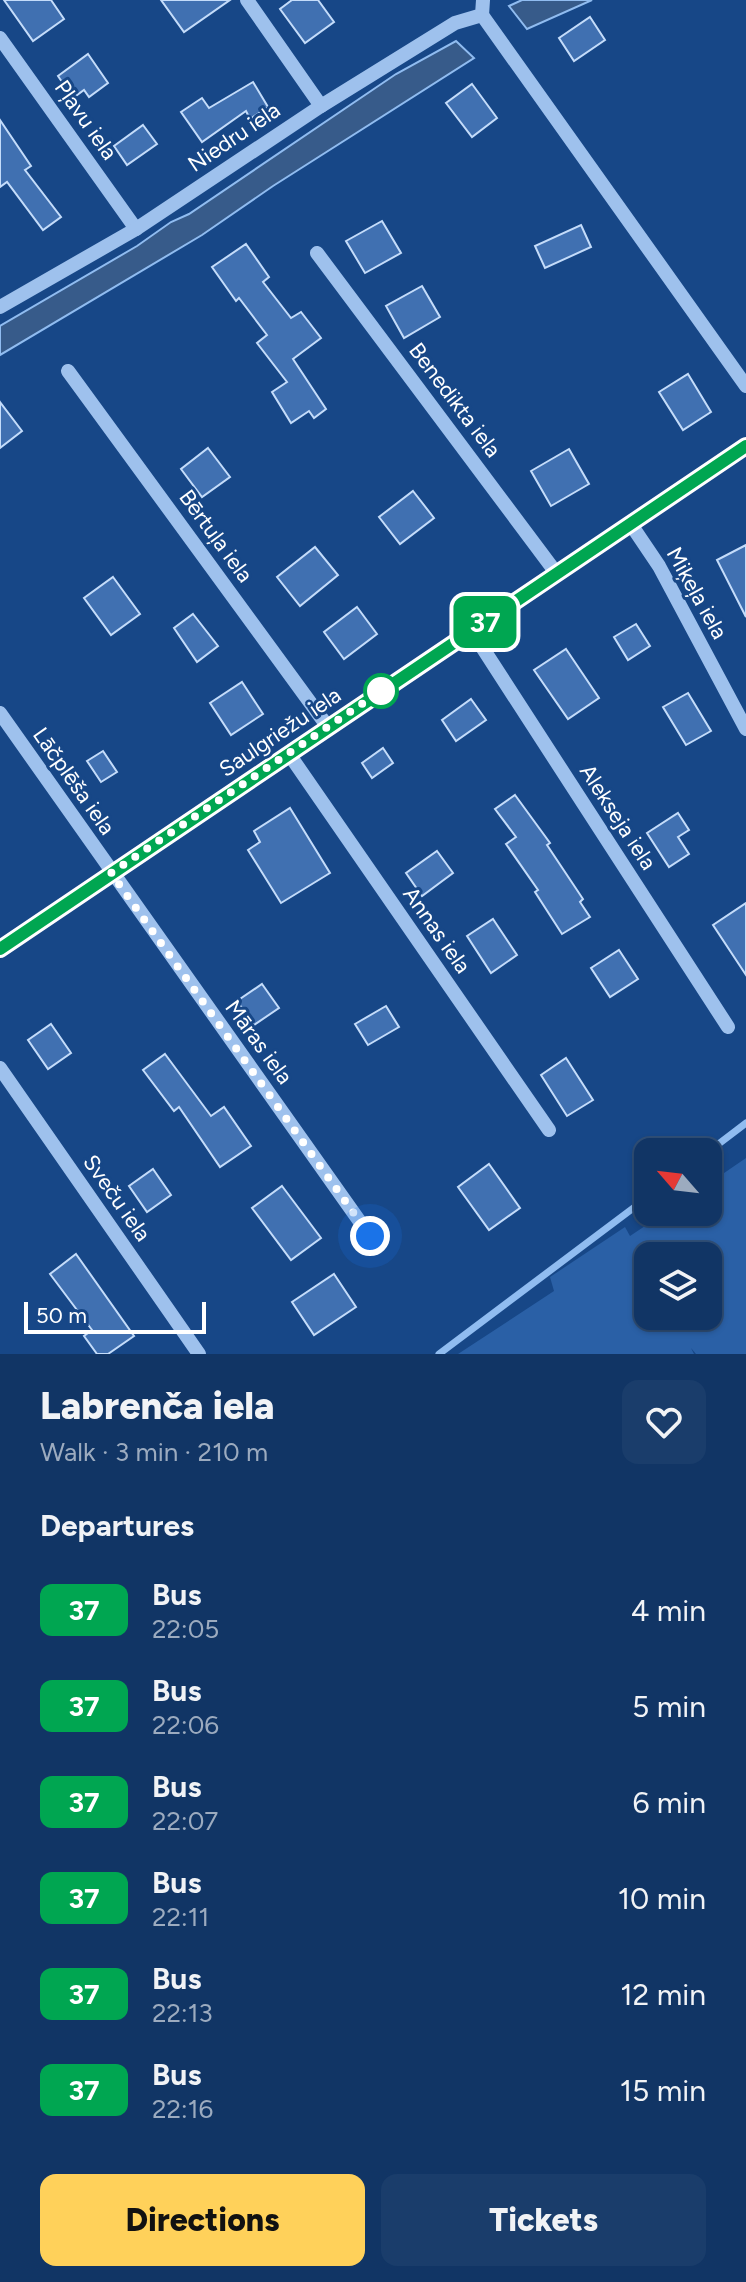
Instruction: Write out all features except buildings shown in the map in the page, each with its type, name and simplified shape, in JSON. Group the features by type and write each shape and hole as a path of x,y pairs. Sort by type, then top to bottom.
{"street":[{"path":"247,0 321,106"},
{"path":"482,7 746,386"},
{"name":"Niedru iela","path":"0,307 136,229 321,106 482,7"},
{"name":"Pļavu iela","path":"0,38 136,229"},
{"name":"Benedikta iela","path":"317,253 557,574"},
{"name":"Bērtuļa iela","path":"68,371 328,727"},
{"name":"Saulgriežu iela","path":"0,949 746,446"},
{"name":"Miķeļa iela","path":"630,523 659,566 746,729"},
{"name":"Alekseja iela","path":"471,630 728,1027"},
{"name":"Lāčplēša iela","path":"0,713 111,873"},
{"name":"Annas iela","path":"289,754 549,1130"},
{"name":"Māras iela","path":"111,873 370,1236"},
{"name":"Sveču iela","path":"0,1068 199,1354"}],"shaded area":[{"path":"522,0 592,0 527,29 509,6"},
{"path":"456,41 474,58 202,235 0,355 0,326 189,214 396,74"},
{"path":"746,1158 746,1354 696,1354 691,1348 694,1354 458,1354 554,1291 550,1277 625,1227 630,1236 645,1226 722,1226 722,1174"}],"waterway":[{"path":"722,1141 746,1123"},
{"path":"439,1354 634,1208"}],"bus line":[{"name":"37","path":"0,949 746,446"}],"route":[{"path":"370,1236 111,873 381,691"}]}
